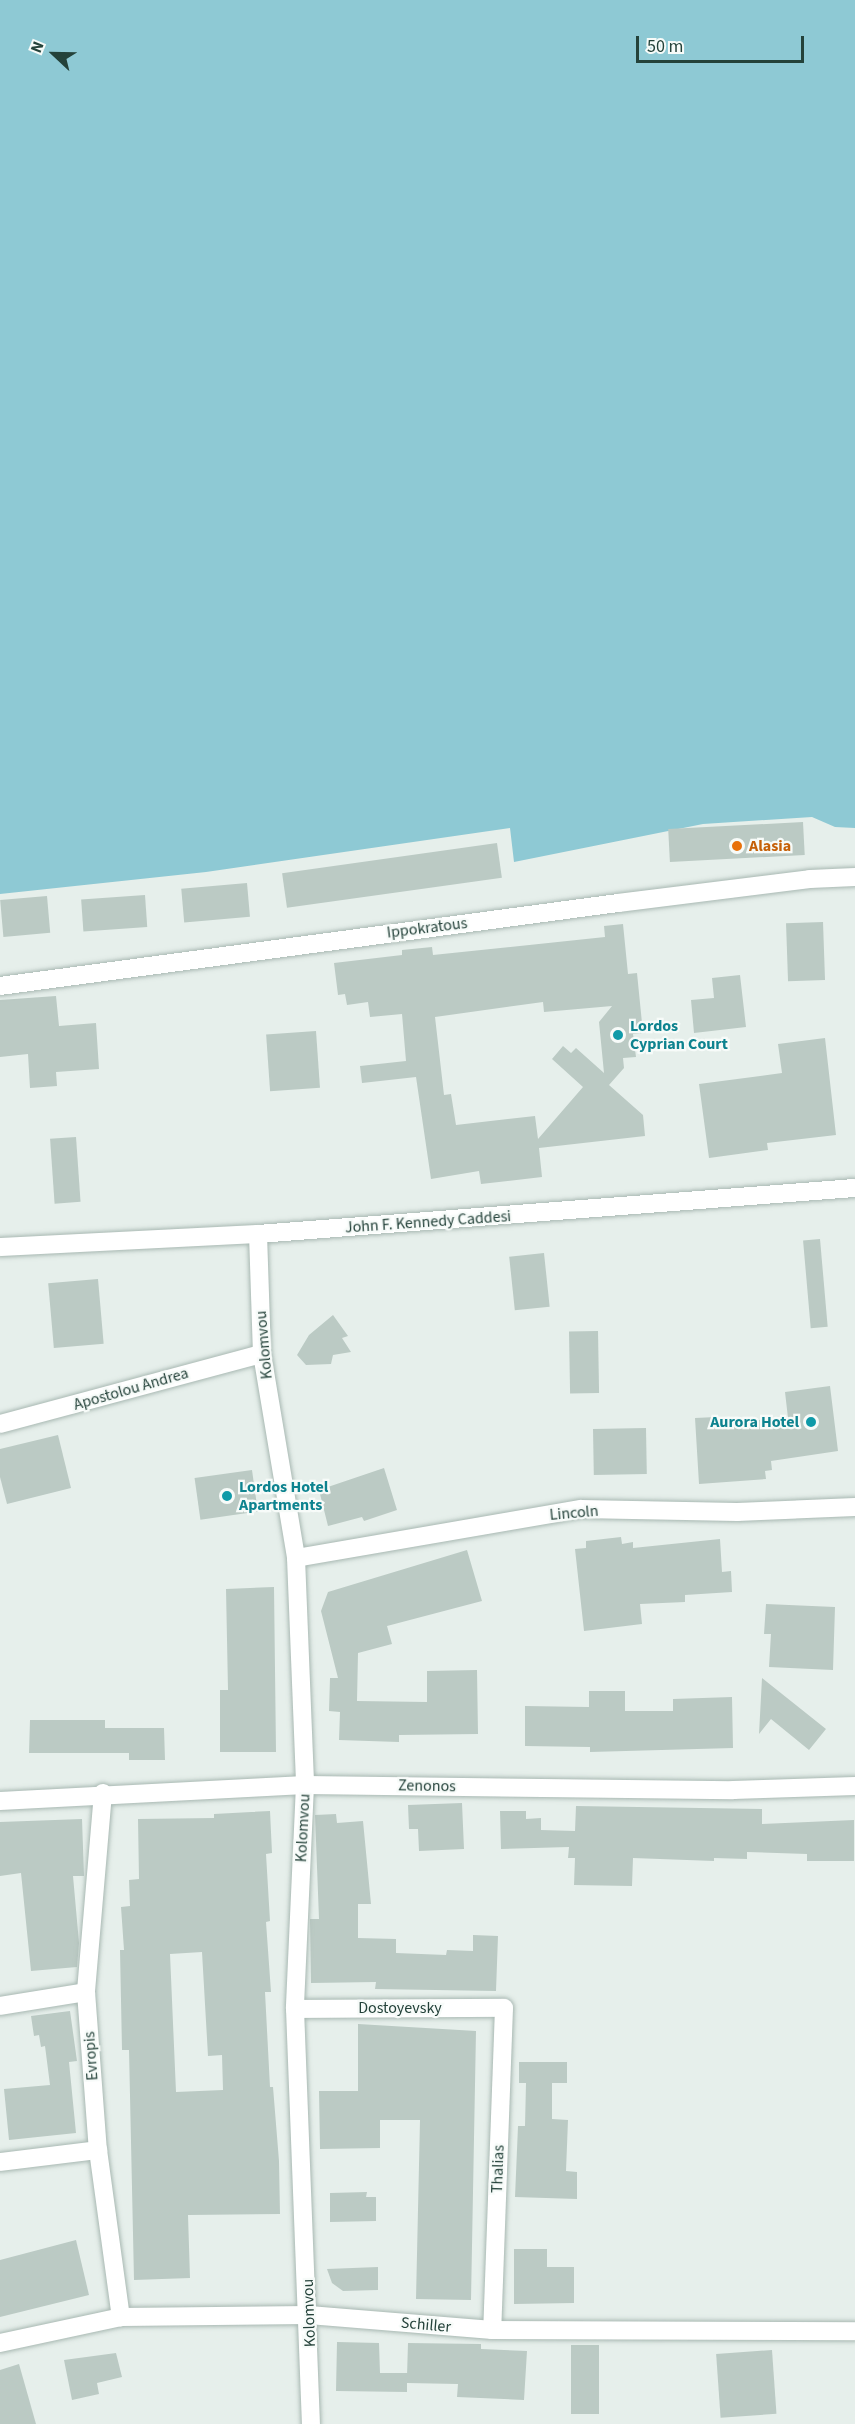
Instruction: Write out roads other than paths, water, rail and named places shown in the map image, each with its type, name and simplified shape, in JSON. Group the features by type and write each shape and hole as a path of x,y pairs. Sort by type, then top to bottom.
{"street":[{"name":"Ippokratous","path":"0,986 629,902 810,879 855,877"},
{"name":"John F. Kennedy Caddesi","path":"0,1247 258,1234 855,1188"},
{"name":"Kolomvou","path":"258,1234 262,1354 296,1558 305,1785 295,2009 309,2315 310,2424"},
{"name":"Apostolou Andrea","path":"0,1424 262,1354"},
{"name":"Lincoln","path":"296,1558 581,1509 737,1512 855,1508"},
{"name":"Zenonos","path":"0,1801 103,1793 305,1785 732,1790 855,1786"},
{"name":"Evropis","path":"103,1793 86,1992 98,2150 122,2317"},
{"path":"0,2006 86,1992"},
{"name":"Dostoyevsky","path":"295,2009 504,2008"},
{"name":"Thalias","path":"492,2330 504,2008"},
{"path":"0,2162 98,2150"},
{"name":"Schiller","path":"0,2343 122,2317 309,2315 492,2330 855,2331"}],"water":[{"path":"0,0 855,0 855,828 835,827 812,817 703,824 514,862 510,828 206,872 0,894"}],"place":[{"name":"Alasia","path":"737,846"},
{"name":"Lordos Cyprian Court","path":"618,1035"},
{"name":"Aurora Hotel","path":"811,1422"},
{"name":"Lordos Hotel Apartments","path":"227,1496"}]}
